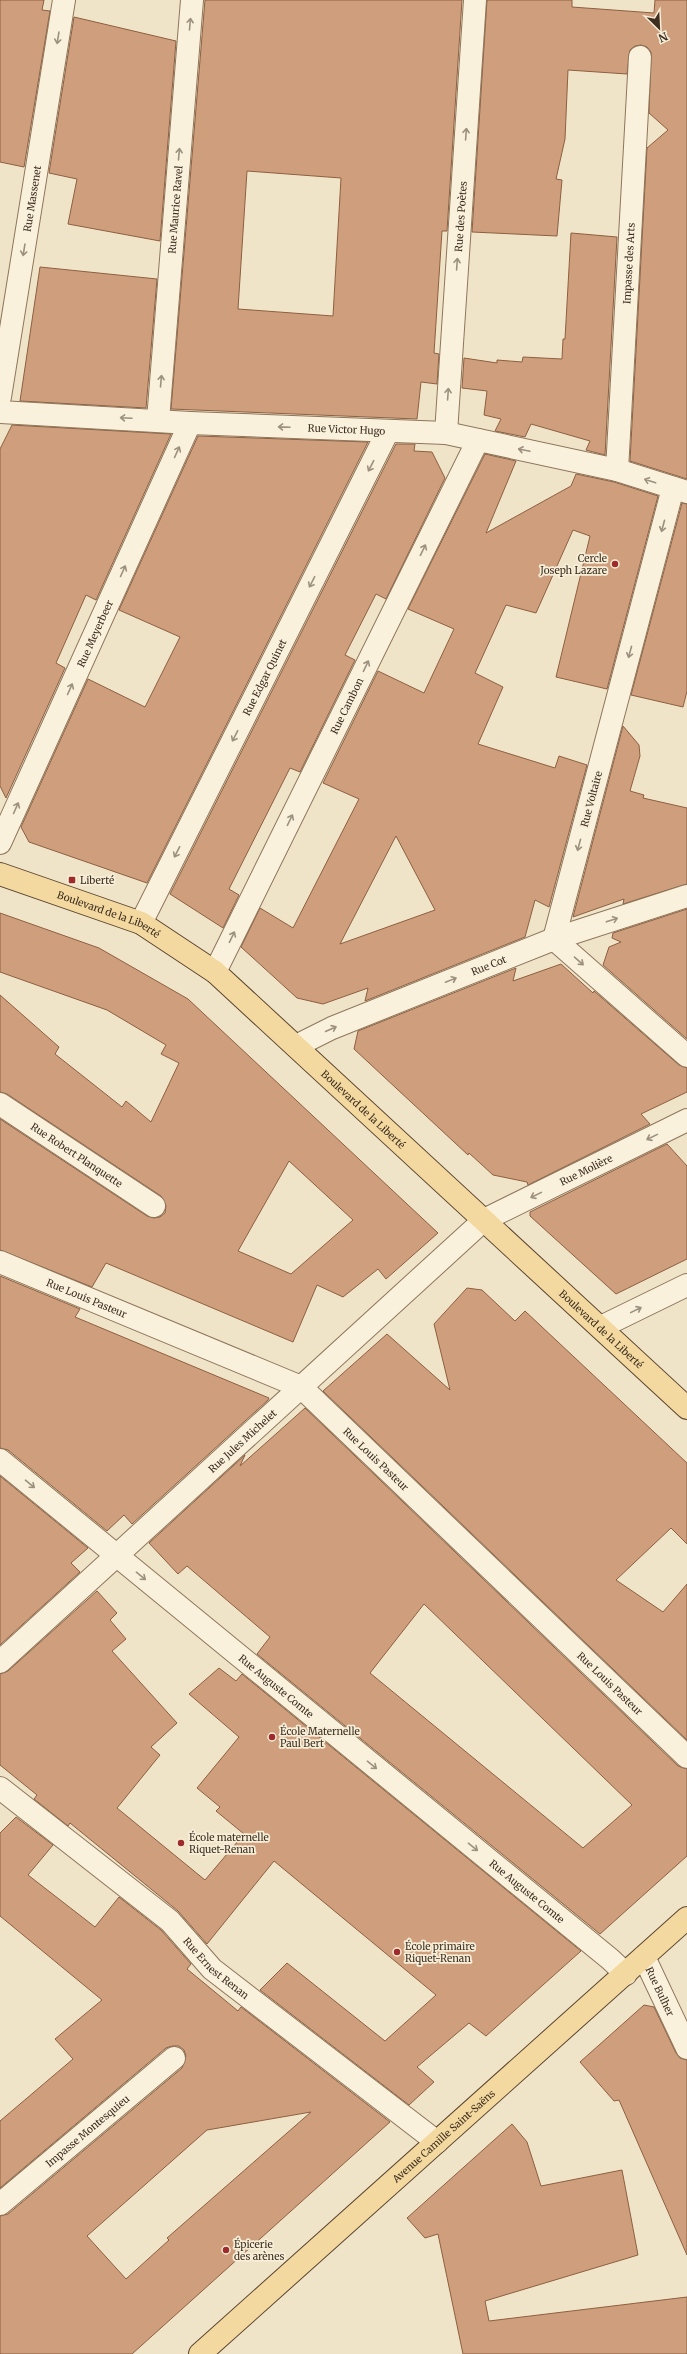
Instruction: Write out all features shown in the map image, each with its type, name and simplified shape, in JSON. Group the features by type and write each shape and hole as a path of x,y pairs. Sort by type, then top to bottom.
{"main road":[{"name":"Boulevard de la Liberté","path":"0,874 141,923 215,972 687,1408"},
{"name":"Avenue Camille Saint-Saëns","path":"200,2354 687,1918"}],"street":[{"name":"Rue Massenet","path":"0,397 64,0"},
{"name":"Rue Maurice Ravel","path":"158,420 192,0"},
{"name":"Rue des Poètes","path":"446,433 476,0"},
{"name":"Impasse des Arts","path":"616,470 640,57"},
{"name":"Rue Victor Hugo","path":"0,412 190,423 446,433 616,470 680,490"},
{"name":"Rue Meyerbeer","path":"0,843 190,423"},
{"name":"Rue Edgar Quinet","path":"141,923 388,431"},
{"name":"Rue Cambon","path":"215,972 478,440"},
{"name":"Rue Voltaire","path":"554,939 680,490"},
{"name":"Rue Cot","path":"296,1046 332,1028 554,939 687,896"},
{"path":"554,939 687,1056"},
{"name":"Rue Robert Planquette","path":"0,1104 154,1206"},
{"name":"Rue Molière","path":"484,1220 687,1120"},
{"name":"Rue Jules Michelet","path":"0,1662 484,1220"},
{"name":"Rue Louis Pasteur","path":"0,1262 301,1387 687,1757"},
{"path":"601,1327 687,1285"},
{"name":"Rue Auguste Comte","path":"0,1460 610,1959 626,1974"},
{"name":"Rue Ernest Renan","path":"0,1788 170,1921 212,1969 437,2142"},
{"name":"Rue Bulher","path":"644,1957 687,2048"},
{"name":"Impasse Montesquieu","path":"0,2204 174,2058"}],"building":[{"path":"0,0 44,0 42,10 50,11 24,167 0,162"},
{"path":"205,0 462,0 447,231 442,231 434,353 439,354 437,384 421,382 417,419 171,409","holes":["247,171 341,178 333,316 238,309"]},
{"path":"487,0 572,0 572,7 654,13 655,0 687,0 687,479 630,461 647,148 668,130 649,113 651,52 647,47 641,45 635,46 630,50 627,74 568,70 565,139 556,179 562,180 557,236 472,232"},
{"path":"74,17 176,41 160,241 68,224 77,179 49,173"},
{"path":"571,233 617,237 605,455 586,450 590,441 531,424 525,437 495,431 501,419 484,415 487,391 462,388 464,358 497,363 497,360 522,362 523,357 562,359 563,339 565,339"},
{"path":"40,267 157,279 146,408 20,401"},
{"path":"12,425 171,434 96,600 86,595 56,663 65,668 6,798 0,786 0,449"},
{"path":"198,436 368,442 147,883 29,842 21,827 88,679 145,707 180,637 119,610"},
{"path":"396,444 415,444 414,451 432,452 445,478 386,599 376,594 345,655 355,660 300,772 290,768 229,889 239,895 223,928 170,894"},
{"path":"485,454 516,461 486,533 571,486 576,474 614,482 658,496 607,689 556,677 590,536 573,530 536,613 506,605 475,673 503,687 478,744 555,768 559,756 587,765 549,907 535,900 525,937 365,1001 368,988 323,1004 297,998 241,947 260,908 293,928 359,799 323,783 378,671 424,693 454,629 408,609","holes":["396,836 435,910 340,944"]},
{"path":"682,503 687,504 687,691 683,707 631,695"},
{"path":"623,726 639,745 640,756 630,791 644,795 643,798 687,808 687,884 623,904 624,899 573,917"},
{"path":"687,909 687,1039 603,965 609,947 621,942 612,938 613,933"},
{"path":"0,913 99,948 188,999 438,1233 386,1279 378,1269 343,1297 317,1285 293,1342 106,1263 92,1287 0,1250 0,1119 147,1216 154,1218 160,1217 165,1213 166,1206 161,1196 7,1094 0,1092 0,995 59,1047 55,1054 122,1107 126,1101 151,1122 179,1063 161,1054 166,1045 107,1010 0,972","holes":["289,1161 353,1220 291,1274 238,1251"]},
{"path":"561,964 593,993 594,991 679,1065 687,1068 687,1092 641,1114 650,1124 528,1185 527,1182 493,1175 469,1153 468,1155 354,1049 358,1031 516,968 513,981"},
{"path":"667,1144 687,1166 687,1259 616,1294 530,1216 530,1212"},
{"path":"0,1276 80,1309 75,1317 269,1398 132,1524 124,1515 107,1531 8,1450 0,1448"},
{"path":"467,1288 482,1290 515,1321 525,1311 687,1463 687,1544 671,1528 616,1580 663,1612 687,1584 687,1740 323,1391 387,1334 450,1390 434,1324"},
{"path":"305,1408 678,1766 687,1769 687,1856 600,1934 257,1654 270,1637 187,1566 178,1574 149,1543 245,1455 240,1466","holes":["424,1604 632,1805 583,1848 370,1673"]},
{"path":"0,1476 88,1548 71,1563 80,1572 0,1645"},
{"path":"97,1591 117,1613 110,1620 126,1639 112,1651 177,1723 151,1747 160,1755 117,1808 205,1880 244,1834 216,1811 220,1807 197,1788 239,1737 189,1694 219,1668 236,1681 242,1674 581,1951 486,2036 469,2023 417,2067 434,2082 409,2105 260,1990 287,1963 385,2041 436,1995 274,1861 207,1944 178,1911 70,1823 68,1826 34,1799 37,1795 0,1765 0,1674 8,1671"},
{"path":"16,1817 53,1845 28,1875 95,1927 119,1897 161,1930 191,1964 187,1969 238,2011 241,2007 390,2122 132,2354 0,2354 0,2216 8,2214 182,2068 186,2056 184,2050 179,2046 166,2048 0,2188 0,2121 73,2059 55,2039 102,2000 0,1916 0,1833","holes":["311,2112 167,2238 169,2240 126,2279 87,2236 207,2130"]},
{"path":"644,2005 654,2007 676,2053 680,2058 687,2060 687,2255 619,2100 614,2101 580,2062"},
{"path":"512,2124 527,2142 541,2186 622,2170 638,2255 485,2301 489,2321 687,2297 687,2354 463,2354 438,2234 425,2238 407,2218"}],"place":[{"name":"Cercle Joseph Lazare","path":"615,564"},
{"name":"Liberté","path":"72,880"},
{"name":"École Maternelle Paul Bert","path":"272,1737"},
{"name":"École maternelle Riquet-Renan","path":"181,1843"},
{"name":"École primaire Riquet-Renan","path":"397,1952"},
{"name":"Épicerie des arènes","path":"226,2250"}]}
